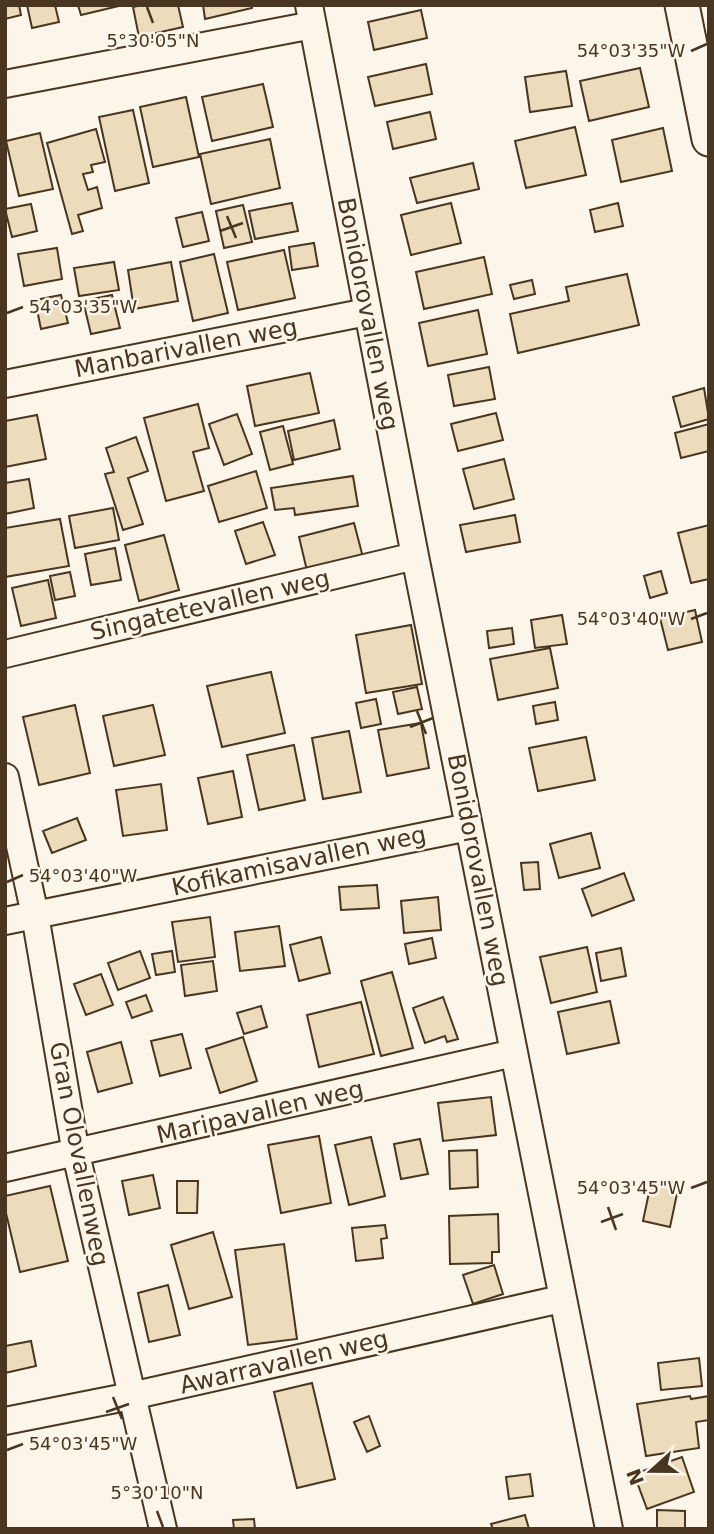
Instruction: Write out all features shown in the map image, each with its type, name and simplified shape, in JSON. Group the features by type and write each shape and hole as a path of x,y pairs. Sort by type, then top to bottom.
{"main road":[{"path":"682,5 709,139"}],"street":[{"path":"5,84 311,15"},
{"name":"Bonidorovallen weg","path":"311,15 561,1299 609,1529"},
{"name":"Manbarivallen weg","path":"5,384 367,313"},
{"name":"Singatetevallen weg","path":"5,654 415,556"},
{"name":"Gran Olovallenweg","path":"5,777 35,915 76,1154 163,1529"},
{"name":"Kofikamisavallen weg","path":"5,921 469,827"},
{"name":"Maripavallen weg","path":"5,1168 514,1053"},
{"name":"Awarravallen weg","path":"5,1421 131,1396 561,1299"}],"building":[{"path":"5,5 19,5 21,15 5,19"},
{"path":"27,5 55,5 59,22 32,28"},
{"path":"78,5 123,5 81,15"},
{"path":"178,5 183,27 139,37 133,7"},
{"path":"203,5 252,5 252,8 205,19"},
{"path":"421,10 427,38 374,50 368,22"},
{"path":"426,64 432,94 375,106 368,77"},
{"path":"640,68 649,107 589,121 580,81"},
{"path":"566,71 572,106 530,112 525,77"},
{"path":"263,84 273,127 212,141 202,97"},
{"path":"186,97 199,157 153,167 140,107"},
{"path":"133,110 149,183 115,191 99,117"},
{"path":"430,112 436,139 393,149 387,122"},
{"path":"575,127 586,175 526,188 515,141"},
{"path":"663,128 672,171 621,182 612,140"},
{"path":"96,129 105,162 91,165 93,172 83,174 88,190 97,187 102,208 78,215 83,231 72,234 47,143"},
{"path":"40,133 53,189 19,196 6,141"},
{"path":"270,139 280,188 211,204 200,154"},
{"path":"473,163 479,189 417,203 410,178"},
{"path":"292,203 298,231 255,239 249,211"},
{"path":"451,203 461,243 411,255 401,215"},
{"path":"618,203 623,226 595,232 590,210"},
{"path":"31,204 37,231 12,237 5,209"},
{"path":"243,205 252,242 224,248 216,211"},
{"path":"202,212 209,241 183,247 176,218"},
{"path":"314,243 318,266 292,270 289,247"},
{"path":"57,248 62,279 24,286 18,254"},
{"path":"284,250 295,298 238,310 227,262"},
{"path":"214,254 228,313 193,321 180,262"},
{"path":"484,257 492,294 424,309 416,272"},
{"path":"114,262 119,290 79,296 74,268"},
{"path":"171,262 178,301 134,309 128,270"},
{"path":"627,274 639,325 518,353 510,314 569,301 566,287"},
{"path":"532,280 535,294 514,299 510,285"},
{"path":"61,295 68,323 41,329 35,300"},
{"path":"112,295 120,328 91,334 83,301"},
{"path":"478,310 487,354 428,366 419,323"},
{"path":"489,367 495,399 454,406 448,375"},
{"path":"310,373 319,413 255,426 247,386"},
{"path":"704,388 709,419 681,427 673,397"},
{"path":"198,404 209,448 193,452 204,491 166,501 144,418"},
{"path":"496,413 503,440 458,451 451,424"},
{"path":"237,414 252,454 224,465 209,424"},
{"path":"37,415 46,459 5,467 5,421"},
{"path":"334,420 340,449 294,460 288,431"},
{"path":"709,424 709,451 681,458 675,433"},
{"path":"283,426 293,464 270,470 260,432"},
{"path":"136,437 148,471 128,478 143,524 123,530 105,474 114,472 106,448"},
{"path":"504,459 514,499 474,509 463,469"},
{"path":"256,471 267,508 219,522 208,486"},
{"path":"353,476 358,506 295,515 294,508 275,510 271,488"},
{"path":"29,479 34,508 5,514 5,483"},
{"path":"113,508 119,540 75,548 69,516"},
{"path":"515,515 520,542 466,552 460,525"},
{"path":"60,519 69,566 5,577 5,528"},
{"path":"263,522 275,555 246,564 235,531"},
{"path":"354,523 365,565 309,579 299,537"},
{"path":"709,525 709,579 691,583 678,533"},
{"path":"164,535 179,590 139,601 125,545"},
{"path":"115,548 121,580 91,585 85,554"},
{"path":"661,571 667,593 650,598 644,576"},
{"path":"70,572 75,596 55,600 50,576"},
{"path":"48,580 56,618 21,626 12,588"},
{"path":"695,610 702,642 668,650 660,618"},
{"path":"562,615 567,644 535,648 531,620"},
{"path":"411,625 422,684 366,693 356,635"},
{"path":"512,628 514,644 489,648 487,631"},
{"path":"550,648 558,688 498,700 490,659"},
{"path":"271,672 285,733 222,747 207,686"},
{"path":"417,687 422,709 398,714 393,692"},
{"path":"376,699 381,724 361,728 356,703"},
{"path":"555,702 558,720 536,724 533,706"},
{"path":"75,705 90,773 39,785 23,717"},
{"path":"153,705 165,755 114,766 103,716"},
{"path":"421,723 429,768 387,776 378,730"},
{"path":"349,731 361,792 323,799 312,738"},
{"path":"586,737 595,780 538,791 529,748"},
{"path":"294,745 305,800 259,810 247,755"},
{"path":"233,771 242,817 208,824 198,778"},
{"path":"161,784 167,830 123,836 116,790"},
{"path":"77,818 86,840 52,853 43,831"},
{"path":"591,833 600,868 559,878 550,844"},
{"path":"538,862 540,889 524,890 521,863"},
{"path":"624,873 634,900 592,916 582,889"},
{"path":"377,885 379,908 341,910 339,887"},
{"path":"438,897 441,930 404,933 401,901"},
{"path":"210,917 215,957 178,962 172,922"},
{"path":"279,926 285,966 240,971 235,932"},
{"path":"321,937 330,973 299,981 290,945"},
{"path":"432,938 436,958 409,964 405,944"},
{"path":"587,947 597,992 551,1003 540,957"},
{"path":"621,948 626,976 601,981 596,953"},
{"path":"140,951 150,978 118,990 108,963"},
{"path":"172,951 175,972 156,975 152,954"},
{"path":"213,961 217,991 185,996 181,965"},
{"path":"392,972 413,1048 381,1056 361,981"},
{"path":"101,974 113,1005 86,1015 74,984"},
{"path":"146,995 152,1011 132,1018 126,1002"},
{"path":"443,997 458,1039 447,1042 445,1036 425,1043 413,1008"},
{"path":"610,1001 619,1043 567,1054 558,1012"},
{"path":"361,1002 374,1054 319,1067 307,1015"},
{"path":"261,1006 267,1027 244,1034 237,1013"},
{"path":"182,1034 191,1068 160,1076 151,1041"},
{"path":"243,1037 257,1081 220,1093 206,1049"},
{"path":"121,1042 132,1083 98,1092 87,1052"},
{"path":"491,1097 496,1135 443,1141 438,1103"},
{"path":"319,1136 331,1203 281,1213 268,1145"},
{"path":"371,1137 385,1196 349,1205 335,1145"},
{"path":"420,1139 428,1174 401,1179 394,1144"},
{"path":"477,1150 478,1187 450,1189 449,1151"},
{"path":"153,1175 160,1208 129,1215 122,1181"},
{"path":"177,1181 198,1181 197,1213 177,1213"},
{"path":"651,1183 678,1189 670,1227 643,1221"},
{"path":"50,1186 68,1261 20,1272 5,1209 5,1196"},
{"path":"498,1214 499,1252 492,1252 492,1263 450,1264 449,1216"},
{"path":"385,1225 387,1238 381,1239 383,1258 356,1261 352,1228"},
{"path":"213,1232 232,1297 189,1309 171,1245"},
{"path":"284,1244 297,1339 248,1345 235,1250"},
{"path":"494,1265 503,1294 473,1304 463,1275"},
{"path":"168,1285 180,1335 149,1342 138,1293"},
{"path":"31,1341 36,1366 5,1373 5,1346"},
{"path":"699,1358 702,1386 661,1390 658,1363"},
{"path":"312,1383 335,1479 297,1488 274,1392"},
{"path":"690,1396 691,1399 709,1396 709,1420 696,1422 699,1448 646,1456 637,1404"},
{"path":"369,1416 380,1446 367,1452 354,1422"},
{"path":"682,1457 694,1492 647,1509 634,1474"},
{"path":"530,1474 533,1496 509,1499 506,1477"},
{"path":"657,1510 685,1511 685,1529 657,1529"},
{"path":"525,1515 529,1529 493,1529 491,1524"},
{"path":"254,1519 255,1529 234,1529 233,1520"}]}
